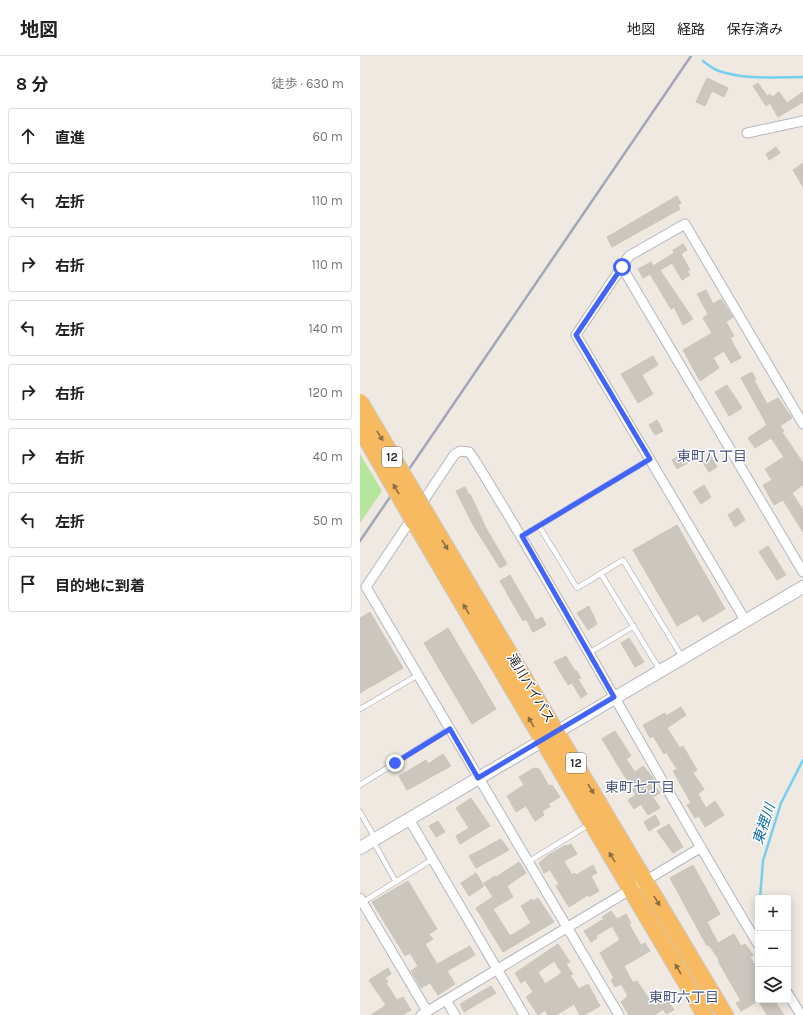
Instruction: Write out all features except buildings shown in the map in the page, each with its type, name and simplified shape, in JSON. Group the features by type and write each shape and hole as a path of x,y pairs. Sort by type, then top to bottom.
{"highway":[{"name":"滝川バイパス","path":"360,402 420,517 542,740 705,1015"},
{"name":"滝川バイパス","path":"360,428 420,517 557,731 725,1015"}],"street":[{"path":"747,133 803,123"},
{"path":"745,620 576,335 629,256 685,224 803,424"},
{"path":"622,267 803,572"},
{"path":"619,1015 366,587 454,455 460,451 469,452 522,536 700,848 755,939"},
{"path":"360,848 803,587"},
{"path":"409,819 524,1015"},
{"path":"361,900 424,1013 497,970 567,926 700,848"},
{"path":"791,999 801,1015"},
{"path":"446,1000 455,1015"}],"lane":[{"path":"522,536 650,459"},
{"path":"539,526 577,588 623,560 682,657"},
{"path":"601,574 660,670"},
{"path":"589,653 634,626"},
{"path":"360,709 418,675"},
{"path":"360,785 450,729"},
{"path":"360,812 396,882"},
{"path":"528,862 592,823"},
{"path":"361,900 396,882 433,859"}],"green space":[{"path":"360,454 382,491 360,523"}],"waterway":[{"path":"703,61 717,70 739,76 803,77"},
{"name":"東裡川","path":"760,895 763,861 781,803 803,760"}],"railway":[{"path":"360,541 691,56"}],"district":[{"name":"東町八丁目","path":"712,456"},
{"name":"東町七丁目","path":"640,787"},
{"name":"東町六丁目","path":"684,997"}],"route":[{"path":"395,763 450,729 478,778 614,697 522,536 650,459 576,335 622,267"}]}
